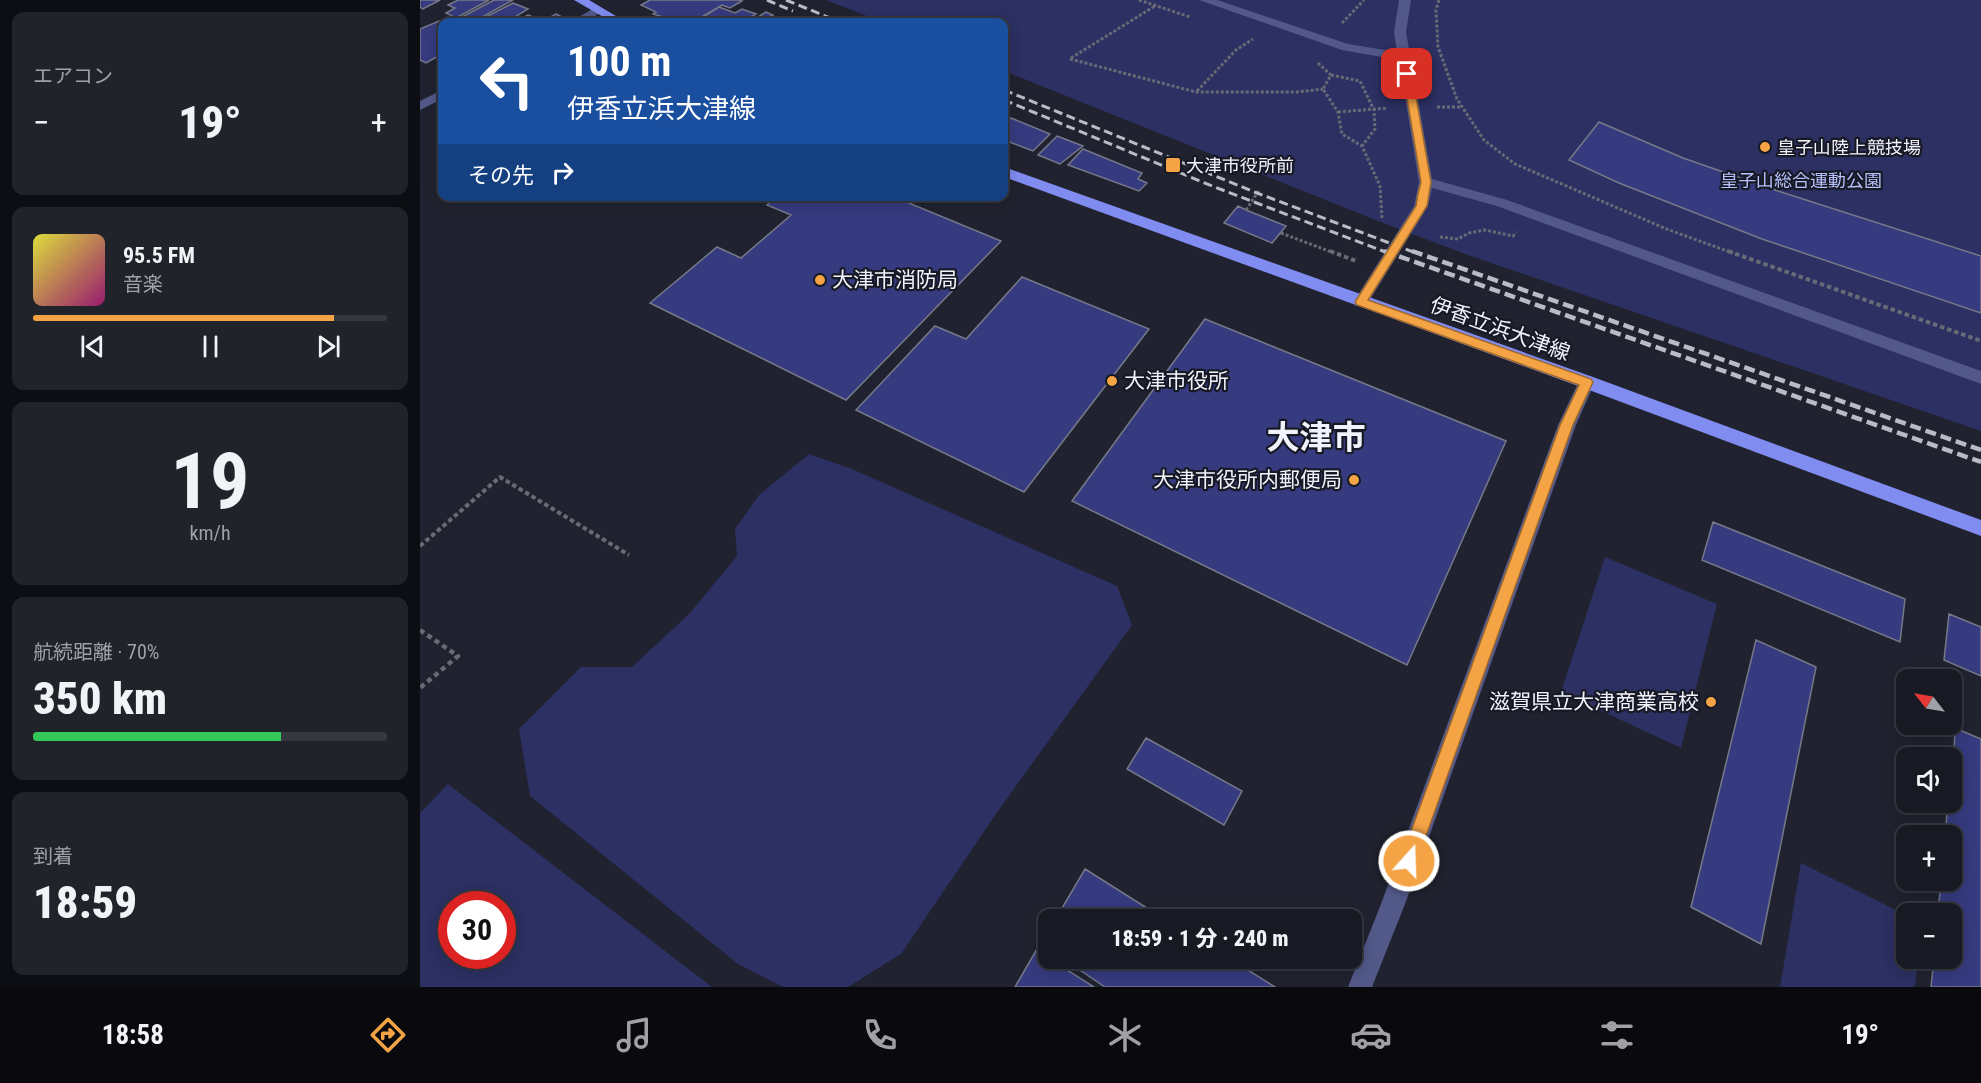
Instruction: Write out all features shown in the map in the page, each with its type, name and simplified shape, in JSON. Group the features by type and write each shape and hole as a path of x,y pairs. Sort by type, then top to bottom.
{"main road":[{"path":"580,0 613,18"},
{"name":"伊香立浜大津線","path":"1008,173 1587,382 1981,528"}],"street":[{"path":"1205,0 1346,47 1404,57"},
{"path":"1361,302 1421,206 1426,182 1400,32 1405,0"},
{"path":"583,18 598,10"},
{"path":"420,106 438,96"},
{"path":"1426,182 1527,212 1981,378"},
{"path":"1360,987 1393,904 1567,425 1587,382"}],"path":[{"path":"1362,146 1375,129 1374,110 1360,81 1331,75 1311,57 1364,0"},
{"path":"1439,0 1436,10 1438,47 1457,99 1484,140 1515,164 1669,230 1981,341"},
{"path":"1155,6 1070,59 1197,92 1297,92 1323,89"},
{"path":"1197,92 1236,50 1247,42"},
{"path":"1323,89 1331,75"},
{"path":"1323,89 1338,112 1342,134 1362,146 1380,186 1382,218"},
{"path":"1428,107 1462,107"},
{"path":"1338,112 1391,108"},
{"path":"1246,210 1260,189"},
{"path":"1440,237 1458,239 1469,233 1485,230 1513,236 1527,212"},
{"path":"1281,233 1359,263"},
{"path":"420,546 500,477 629,555"},
{"path":"420,630 458,656 420,688"}],"green space":[{"name":"皇子山総合運動公園","path":"826,0 1981,0 1981,431 1468,255 1008,73 1008,18 872,18"},
{"path":"809,454 852,469 1117,586 1132,625 998,811 901,954 848,987 783,987 738,964 530,796 519,729 581,667 632,667 690,613 737,556 735,529 759,495"},
{"path":"1605,557 1717,604 1681,748 1561,692"},
{"path":"448,784 712,987 420,987 420,813"},
{"path":"1801,863 1896,910 1896,969 1917,969 1915,987 1780,987"}],"building":[{"path":"420,0 440,0 423,9 420,7"},
{"path":"458,0 489,0 456,18 446,13 455,8 448,5"},
{"path":"494,0 513,0 480,18 464,16"},
{"path":"650,0 742,1 730,8 722,5 700,18 666,18 653,14 656,12 641,5"},
{"path":"513,3 528,9 513,18 484,18"},
{"path":"719,7 735,13 742,9 756,14 750,18 701,18"},
{"path":"766,12 777,18 756,18"},
{"path":"556,14 564,18 548,18"},
{"path":"438,21 438,56 426,63 420,60 420,29"},
{"path":"1011,118 1050,134 1033,151 1008,142 1008,120"},
{"path":"1599,122 1683,158 1981,256 1981,313 1762,239 1619,183 1569,160"},
{"path":"1057,136 1083,146 1060,164 1038,155"},
{"path":"1083,149 1142,173 1138,179 1147,183 1139,191 1068,165"},
{"name":"大津市消防局","path":"771,201 904,201 1001,241 846,400 650,303 717,247 741,258 791,215 767,205"},
{"path":"1238,206 1286,226 1272,243 1224,223"},
{"path":"1022,277 1149,329 1024,492 856,410 935,326 966,339"},
{"path":"1205,319 1506,441 1407,665 1072,501"},
{"path":"1713,522 1905,599 1900,642 1702,560"},
{"path":"1949,614 1981,627 1981,676 1944,660"},
{"path":"1756,640 1816,667 1761,944 1691,907"},
{"path":"1962,731 1981,739 1981,987 1931,987 1933,969 1962,969 1962,903 1939,903 1940,891 1962,891 1962,825 1946,825 1947,813 1962,813 1962,747 1954,747 1955,735 1962,735"},
{"path":"1146,738 1242,791 1224,825 1127,769"},
{"path":"1085,869 1149,909 1061,909"},
{"path":"1037,949 1038,969 1065,969 1094,987 1015,987"},
{"path":"1078,969 1246,969 1275,987 1105,987"}],"railway":[{"path":"767,0 793,11"},
{"path":"786,0 830,18"},
{"path":"1008,92 1257,193 1416,253"},
{"path":"1008,102 1212,186 1388,253"},
{"path":"1384,251 1981,462"},
{"path":"1412,251 1981,450"}],"place":[{"name":"皇子山陸上競技場","path":"1765,147"},
{"name":"大津市役所前","path":"1173,165"},
{"name":"大津市消防局","path":"820,280"},
{"name":"大津市役所","path":"1112,381"},
{"name":"大津市役所内郵便局","path":"1354,480"},
{"name":"滋賀県立大津商業高校","path":"1711,702"}],"district":[{"name":"大津市","path":"1316,437"}],"route":[{"path":"1407,74 1426,182 1424,194 1421,206 1361,302 1587,382 1567,425 1409,861"}]}
